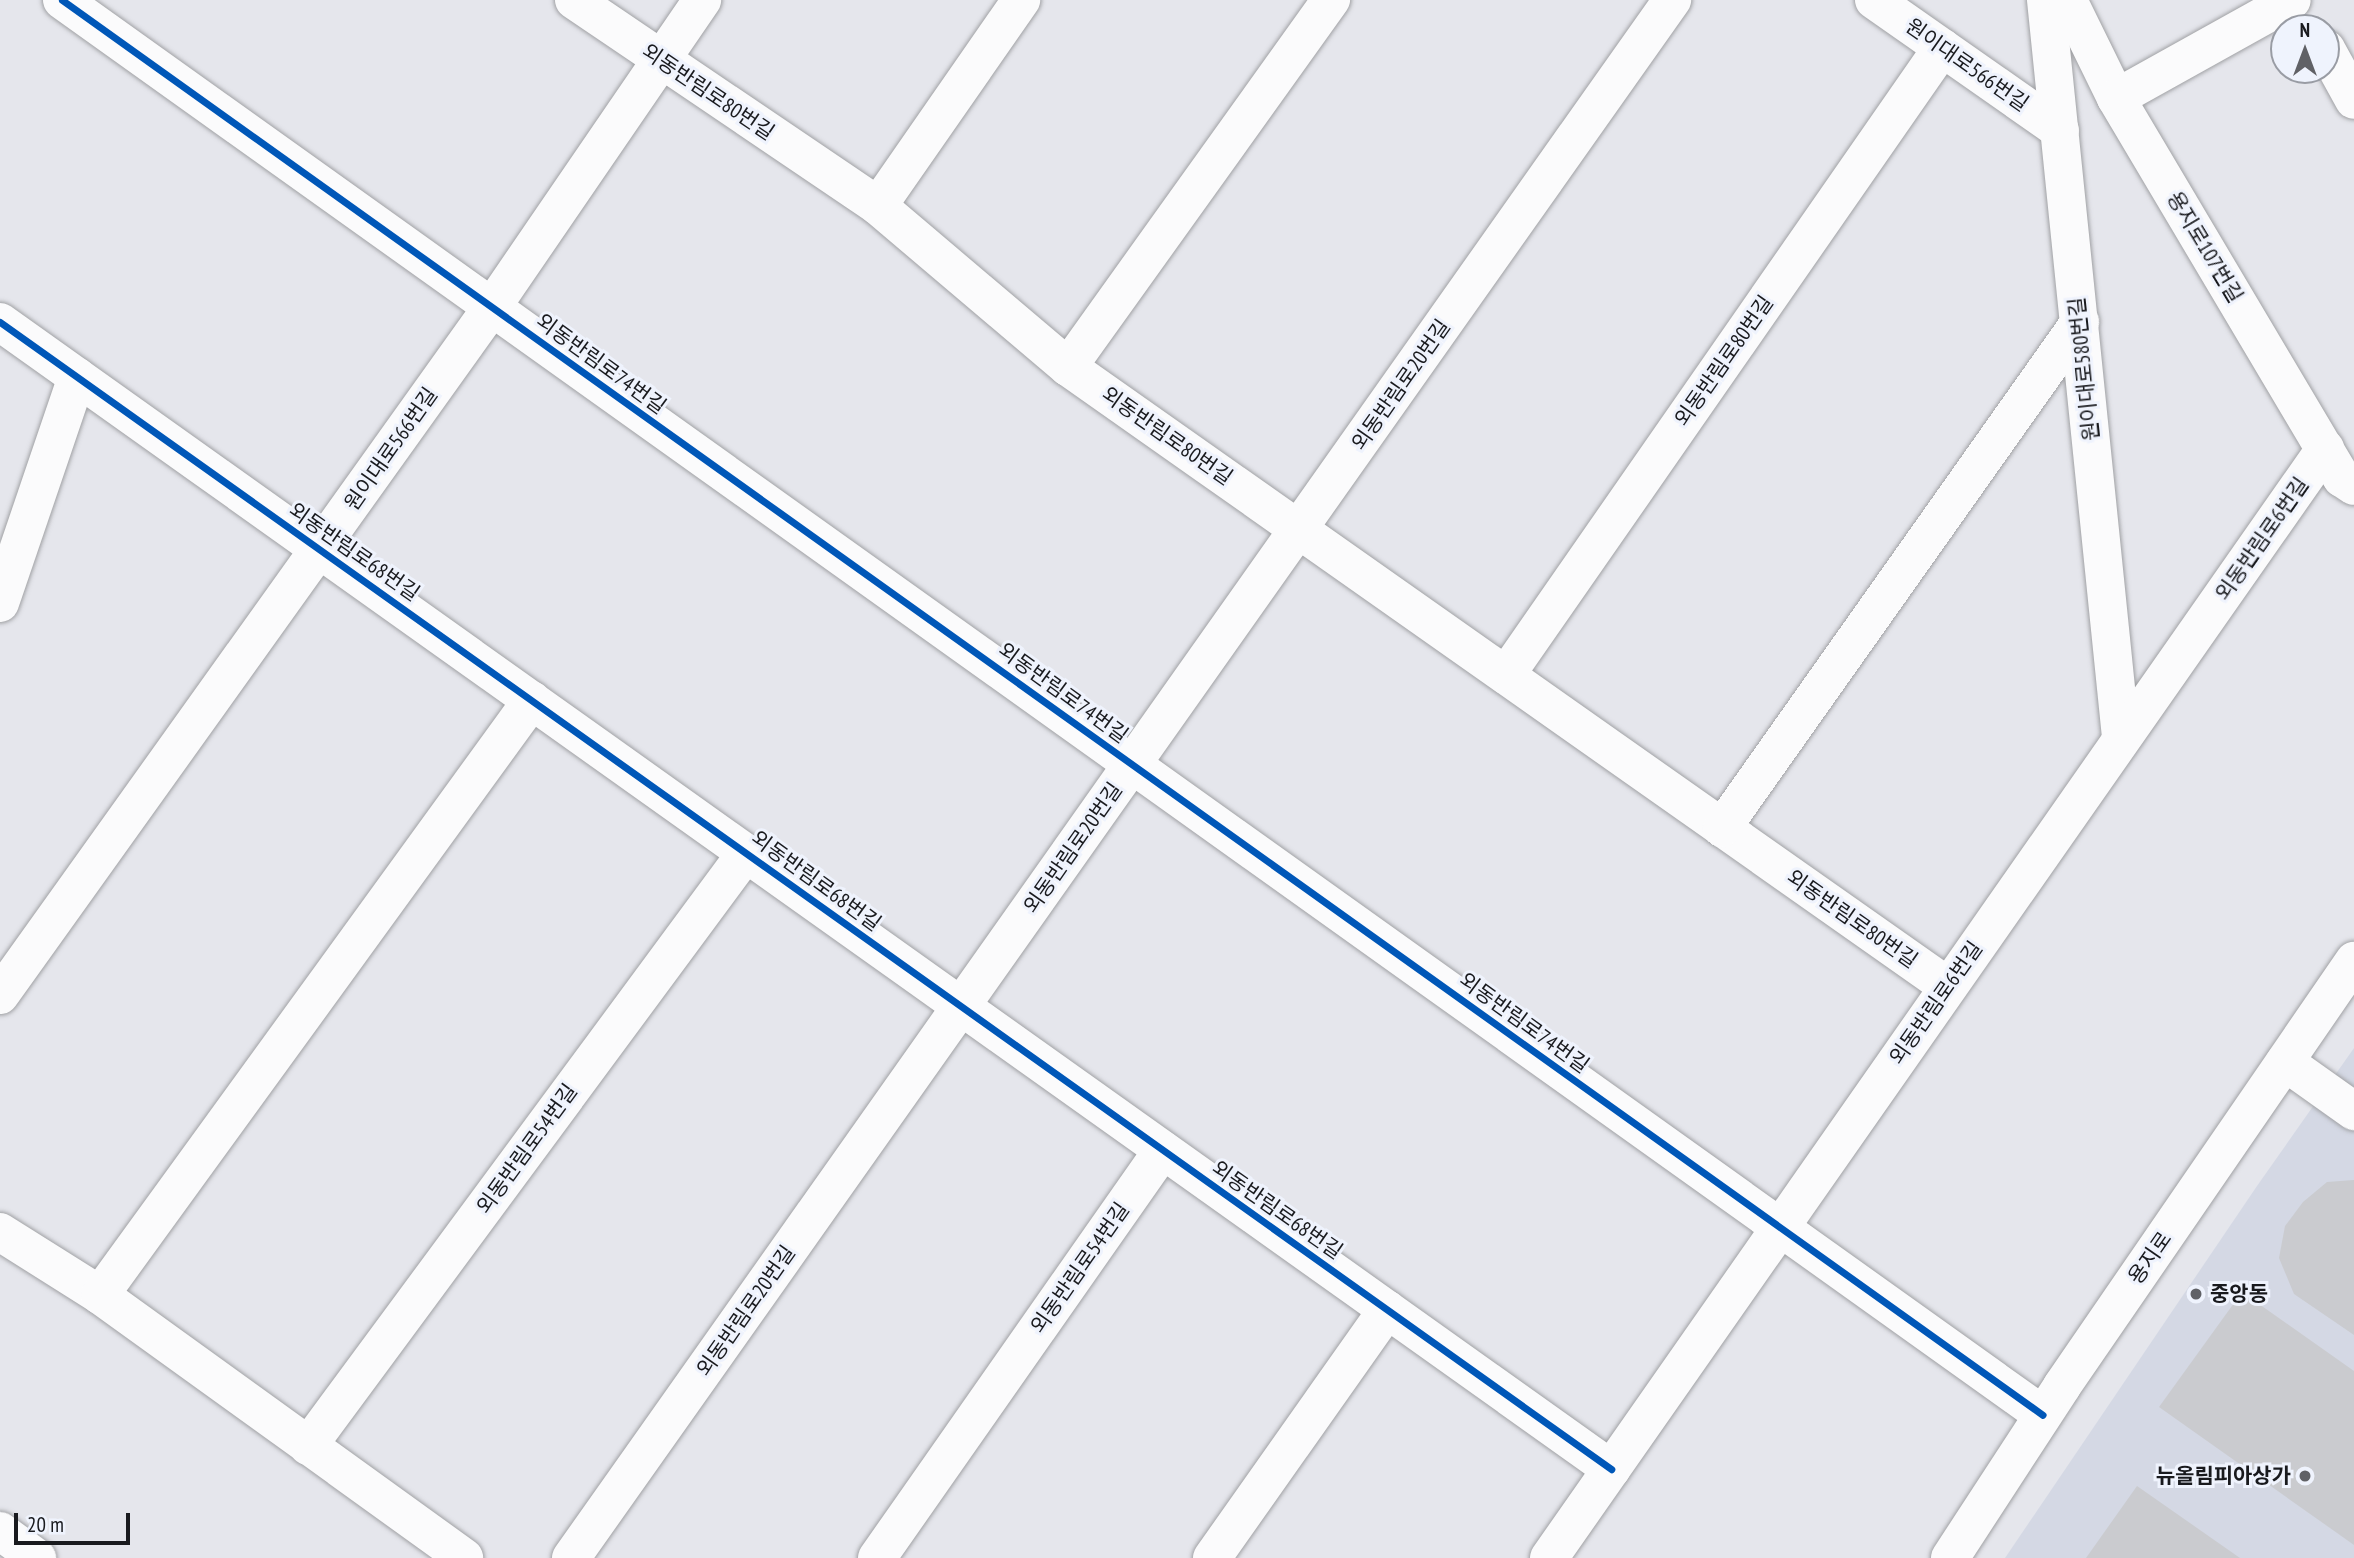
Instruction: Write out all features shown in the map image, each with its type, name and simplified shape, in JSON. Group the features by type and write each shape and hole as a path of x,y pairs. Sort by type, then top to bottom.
{"street":[{"name":"외동반림로74번길","path":"62,0 2043,1415"},
{"name":"외동반림로80번길","path":"574,0 877,206 1068,367 1947,986"},
{"name":"원이대로566번길","path":"0,995 492,307 658,59 702,0"},
{"path":"877,206 1021,0"},
{"path":"1068,367 1331,0"},
{"name":"외동반림로20번길","path":"571,1558 1672,0"},
{"name":"원이대로566번길","path":"1874,0 2060,130"},
{"name":"원이대로580번길","path":"2046,0 2120,737"},
{"name":"용지로107번길","path":"2068,0 2116,98 2344,472"},
{"path":"2116,98 2292,0"},
{"name":"외동반림로80번길","path":"1506,675 1942,48"},
{"path":"2340,74 2354,100"},
{"name":"외동반림로68번길","path":"0,322 1611,1469"},
{"path":"1723,828 2080,322"},
{"path":"0,603 77,377"},
{"name":"외동반림로6번길","path":"1549,1558 2120,737 2344,472"},
{"path":"100,1295 532,700"},
{"name":"외동반림로54번길","path":"309,1446 746,853"},
{"name":"용지로","path":"1950,1558 2043,1415 2354,961"},
{"path":"2285,1062 2354,1111"},
{"name":"외동반림로54번길","path":"877,1558 1163,1150"},
{"path":"0,1233 100,1295 464,1558"},
{"path":"1212,1558 1387,1310"},
{"path":"0,1531 37,1558"}],"shaded area":[{"path":"2354,1048 2354,1558 2005,1558 2257,1186"}],"building":[{"path":"2354,1180 2354,1335 2294,1294 2279,1258 2285,1226 2303,1202 2327,1182"},
{"name":"뉴올림피아상가","path":"2242,1292 2354,1371 2354,1545 2159,1407"},
{"path":"2137,1486 2240,1558 2086,1558"}],"cycle path":[{"path":"62,0 2043,1415"},
{"path":"0,322 1611,1469"}],"place":[{"name":"중앙동","path":"2196,1294"},
{"name":"뉴올림피아상가","path":"2305,1476"}]}
